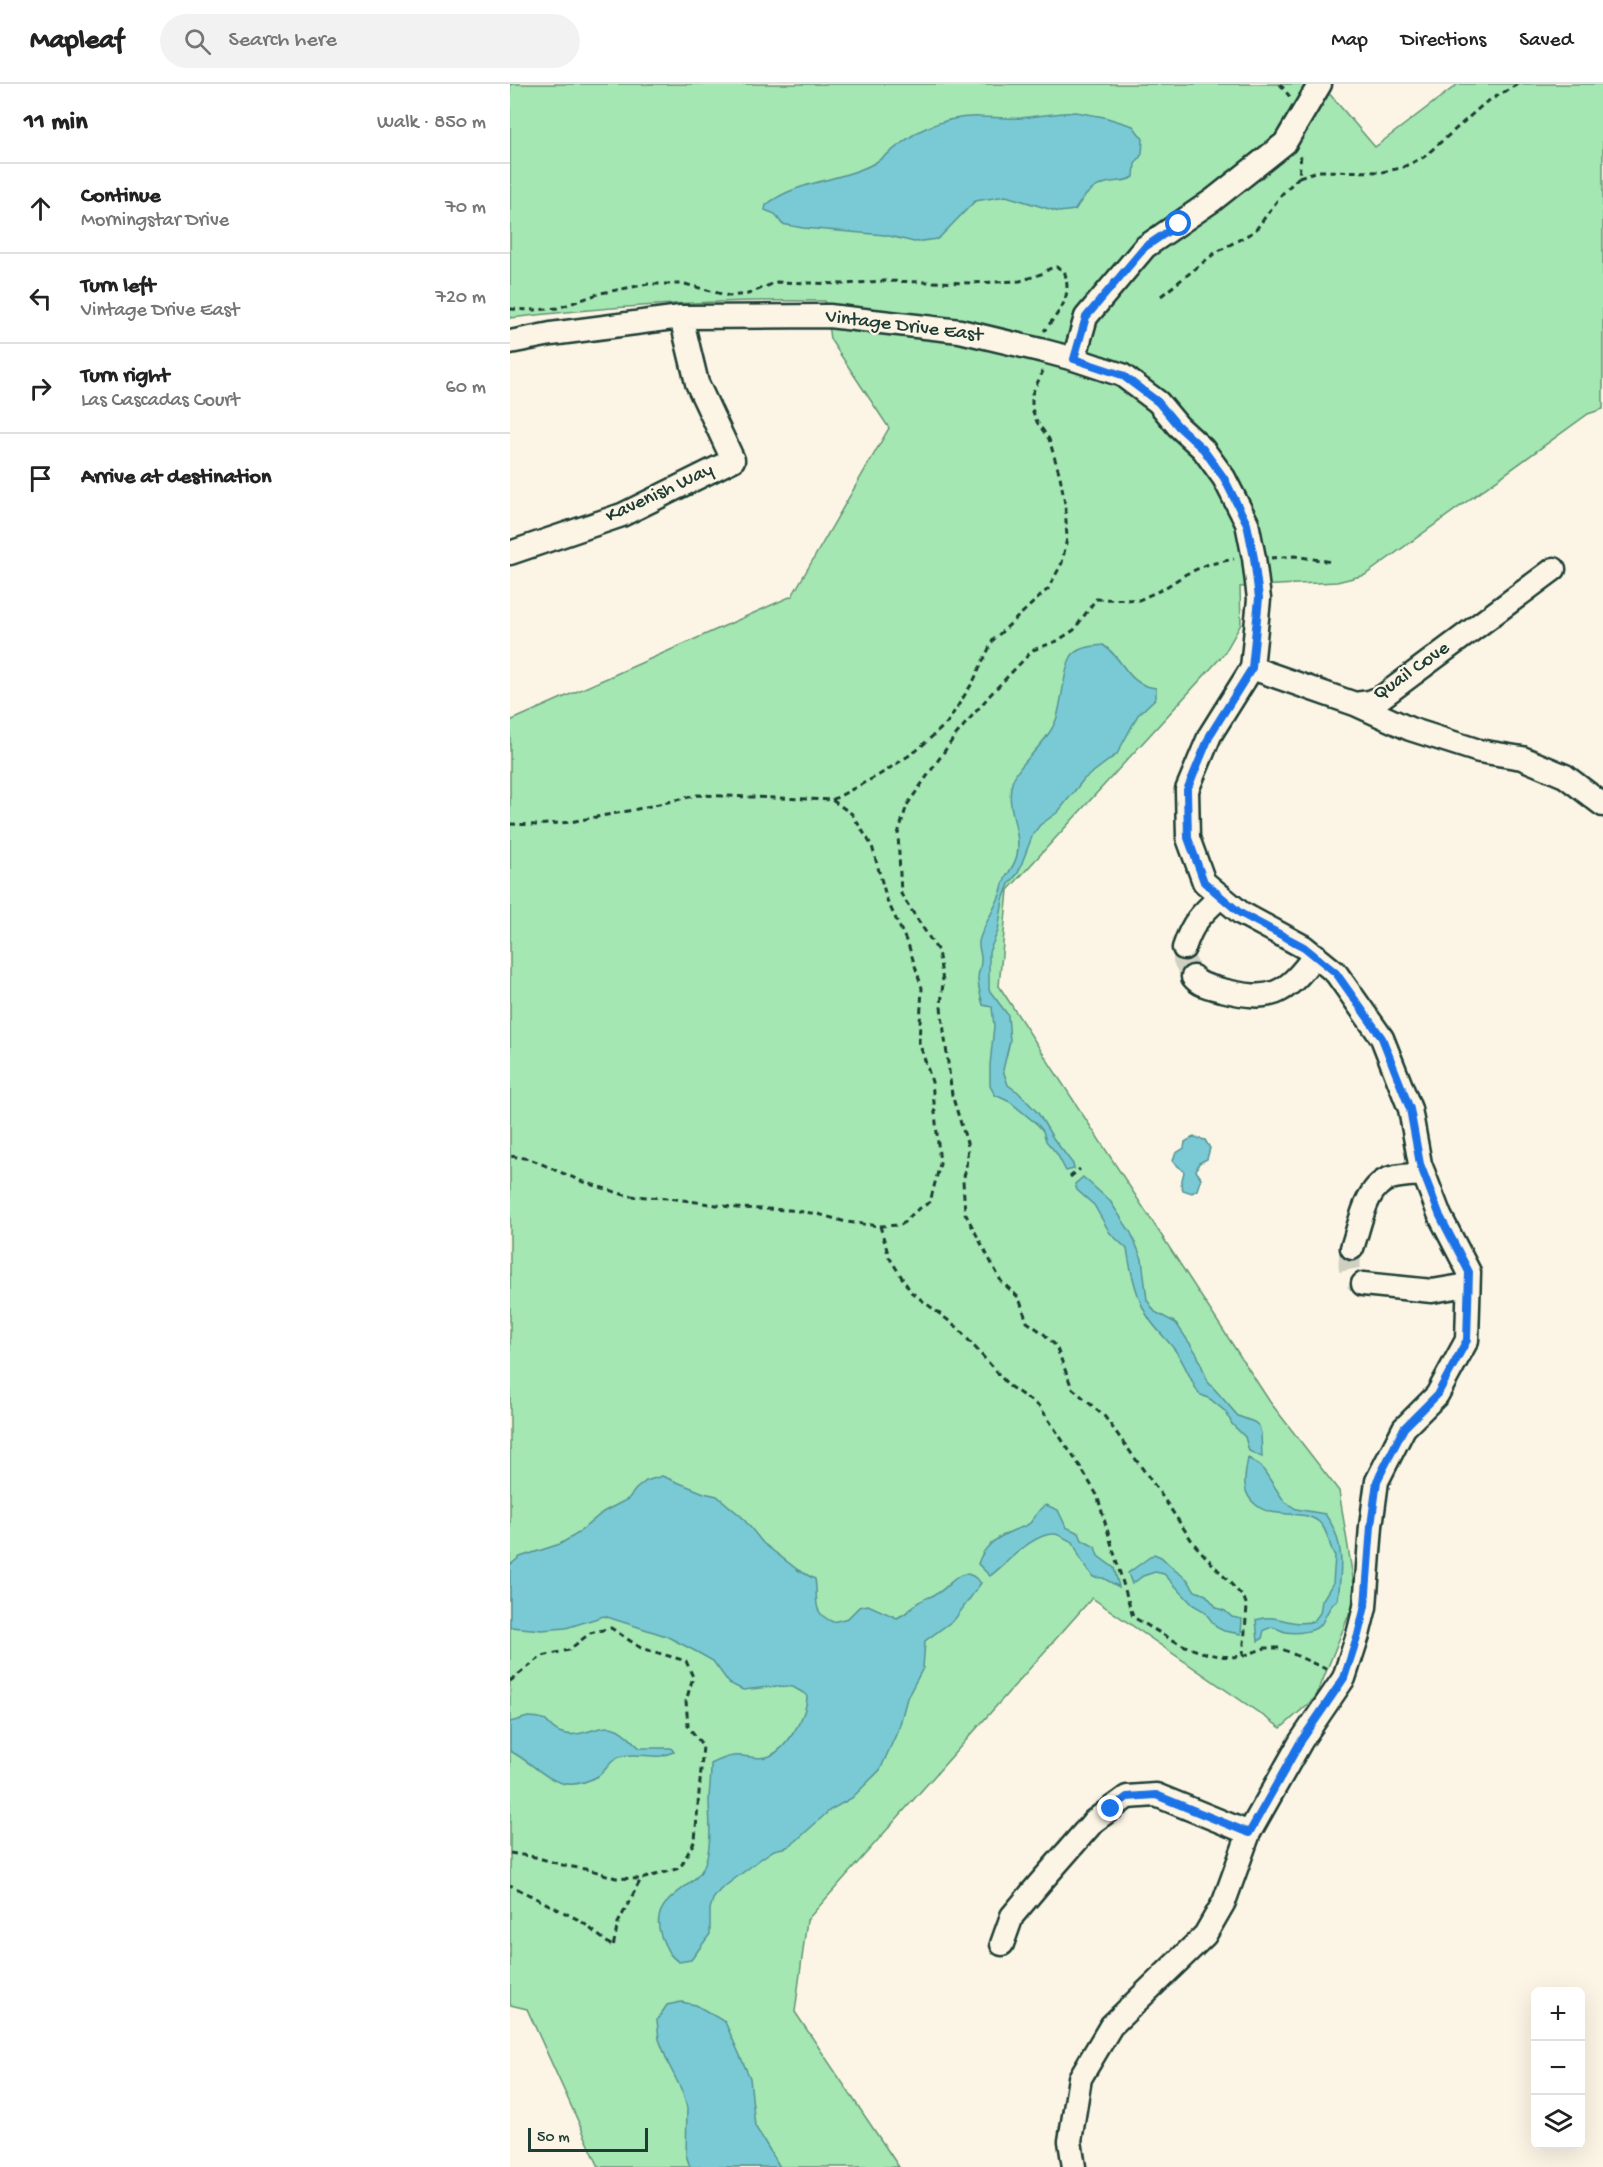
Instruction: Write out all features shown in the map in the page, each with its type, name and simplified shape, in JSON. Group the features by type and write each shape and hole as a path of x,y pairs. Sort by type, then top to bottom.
{"street":[{"path":"1074,359 1086,317 1145,247 1213,200 1285,143 1320,84"},
{"name":"Vintage Drive East","path":"510,342 551,334 681,317 829,316 960,331 1044,351 1122,375 1158,402 1178,426 1203,449 1224,478 1247,524 1259,598 1252,668 1210,735 1187,790 1188,838 1204,882 1240,913 1304,947 1336,973 1382,1038 1410,1109 1420,1164 1440,1216 1469,1272 1467,1340 1437,1395 1404,1428 1377,1481 1365,1606 1344,1678 1301,1741 1249,1833 1224,1902 1205,1935 1112,2026 1080,2078 1070,2141 1074,2167"},
{"name":"Kavenish Way","path":"510,553 622,515 733,460 697,383 681,317"},
{"name":"Quail Cove","path":"1252,668 1355,704 1370,702 1382,697 1554,569"},
{"path":"1355,704 1410,729 1479,751 1522,758 1565,776 1603,805"},
{"path":"1184,948 1191,927 1198,916 1221,896"},
{"path":"1193,977 1196,981 1215,988 1253,996 1268,995 1280,991 1291,983 1315,955"},
{"path":"1352,1248 1368,1200 1375,1188 1390,1178 1424,1174"},
{"path":"1363,1284 1432,1291 1468,1285"},
{"path":"1002,1944 1012,1916 1039,1884 1094,1821 1127,1797 1156,1795 1249,1833"}],"path":[{"path":"1280,84 1297,106 1300,117 1302,146 1299,177"},
{"path":"1161,296 1215,253 1255,231 1282,194 1299,177 1318,171 1382,172 1401,168 1424,157 1485,103 1518,84"},
{"path":"510,309 558,308 602,293 648,284 685,284 729,296 748,294 777,282 844,284 884,281 971,283 1020,281 1056,267 1064,270 1068,281 1066,302 1044,330 1044,369 1032,394 1032,409 1037,422 1049,439 1060,476 1065,504 1066,538 1062,563 1048,589 993,640 973,682 947,723 916,751 879,775 832,800 698,795 570,822 537,825 510,824"},
{"path":"1243,1656 1247,1611 1244,1598 1194,1544 1105,1417 1072,1388 1056,1346 1027,1322 1019,1298 1001,1281 965,1213 963,1181 968,1146 952,1095 941,1007 943,981 938,951 901,894 898,834 907,805 955,736 1033,650 1057,641 1074,630 1096,599 1139,600 1206,565 1237,558 1295,556 1332,562"},
{"path":"510,1156 530,1159 581,1181 628,1196 669,1198 737,1208 790,1210 818,1214 846,1222 880,1226 901,1225 916,1210 930,1202 940,1164 932,1082 919,1042 922,988 909,947 887,900 872,846 852,814 832,800"},
{"path":"1070,1177 1080,1169"},
{"path":"880,1226 889,1257 911,1292 957,1327 1009,1386 1040,1407 1097,1495 1133,1617 1199,1653 1233,1657 1265,1648 1280,1648 1344,1678"},
{"path":"510,1682 543,1656 569,1650 590,1633 611,1628 641,1648 686,1661 693,1677 686,1701 688,1726 703,1746 695,1840 680,1868 641,1880 616,1878 591,1870 510,1852"},
{"path":"510,1885 581,1921 613,1947 618,1923 641,1880"}],"green space":[{"path":"510,84 1321,84 1375,147 1458,84 1603,84 1603,409 1588,414 1365,575 1337,582 1240,587 1241,624 1224,654 1008,890 999,986 1270,1402 1339,1491 1356,1597 1316,1697 1281,1728 1092,1598 807,1920 795,2012 899,2167 599,2167 527,2009 510,2005 510,721 792,596 889,428 830,339 825,301 667,304 510,318"}],"water":[{"path":"1076,112 1104,117 1133,126 1143,139 1142,154 1135,164 1134,177 1096,187 1084,197 1075,210 1059,212 1006,196 975,201 938,239 914,242 885,235 782,224 775,214 765,210 766,205 790,191 869,166 918,132 939,123 966,117 1021,118"},
{"path":"1103,645 1138,682 1156,688 1156,698 1138,715 1117,754 1084,779 1058,812 1040,825 1033,834 1018,873 1009,884 1003,900 998,931 989,952 989,990 1008,1015 1010,1041 1003,1070 1008,1085 1038,1113 1073,1164 1074,1169 1066,1171 1038,1125 1010,1102 995,1095 990,1086 994,1026 992,1007 983,1005 979,989 978,976 981,959 979,942 1017,855 1017,837 1010,792 1012,783 1020,769 1052,729 1060,705 1067,666 1073,654 1083,648"},
{"path":"1193,1137 1205,1140 1210,1148 1207,1159 1199,1163 1196,1171 1201,1178 1197,1190 1192,1193 1183,1190 1181,1184 1184,1172 1173,1161 1175,1154 1184,1148 1185,1142"},
{"path":"1083,1177 1110,1201 1131,1233 1142,1259 1147,1300 1155,1312 1176,1323 1197,1354 1208,1382 1238,1416 1259,1426 1262,1457 1249,1451 1245,1437 1232,1424 1226,1412 1210,1399 1199,1394 1177,1353 1150,1320 1138,1296 1127,1249 1110,1233 1094,1205 1077,1190 1075,1184"},
{"path":"1248,1458 1261,1466 1284,1501 1296,1509 1325,1514 1336,1534 1341,1554 1338,1599 1322,1623 1311,1630 1290,1633 1272,1627 1264,1630 1262,1639 1258,1641 1256,1620 1270,1618 1298,1623 1314,1621 1333,1583 1335,1556 1325,1530 1319,1522 1304,1516 1271,1512 1251,1500 1245,1483"},
{"path":"662,1476 717,1496 742,1517 763,1543 798,1570 815,1579 818,1610 833,1622 848,1618 859,1607 868,1605 897,1618 918,1602 938,1593 963,1574 969,1574 981,1583 955,1619 925,1641 923,1668 907,1698 899,1728 880,1770 852,1798 830,1810 796,1841 787,1847 774,1850 720,1890 713,1899 710,1909 710,1934 691,1960 679,1962 666,1948 658,1923 666,1903 692,1882 707,1858 710,1841 711,1764 730,1757 761,1758 777,1752 796,1729 804,1711 807,1695 793,1687 777,1686 743,1690 729,1683 713,1661 697,1652 666,1636 604,1616 566,1628 542,1630 510,1627 510,1565 520,1557 560,1544 577,1534 603,1512 628,1499 646,1481"},
{"path":"1046,1505 1058,1510 1066,1527 1079,1533 1082,1540 1095,1547 1098,1556 1114,1568 1119,1587 1103,1578 1093,1577 1081,1560 1073,1542 1055,1534 1029,1543 990,1576 978,1564 983,1553 991,1544 1028,1524"},
{"path":"1154,1554 1161,1557 1187,1579 1195,1591 1206,1595 1217,1608 1232,1617 1242,1619 1241,1634 1216,1627 1204,1611 1193,1605 1164,1574 1155,1572 1143,1576 1132,1584 1128,1573"},
{"path":"528,1717 541,1718 554,1729 566,1734 614,1728 625,1734 640,1748 671,1748 674,1752 661,1756 619,1757 598,1776 584,1782 561,1783 510,1751 510,1722"},
{"path":"681,2002 696,2005 725,2022 750,2078 755,2126 780,2167 690,2167 686,2155 687,2108 683,2093 659,2039 657,2020 667,2005"}],"tunnel":[{"path":"1184,948 1184,960 1193,977"},
{"path":"1352,1248 1351,1274 1363,1284"}],"route":[{"path":"1111,1809 1127,1797 1156,1795 1249,1833 1301,1741 1344,1678 1365,1606 1377,1481 1404,1428 1437,1395 1467,1340 1469,1272 1440,1216 1420,1164 1410,1109 1382,1038 1336,973 1304,947 1240,913 1204,882 1188,838 1187,790 1210,735 1252,668 1259,598 1247,524 1224,478 1203,449 1178,426 1158,402 1122,375 1074,359 1086,317 1145,247 1179,224"}]}
